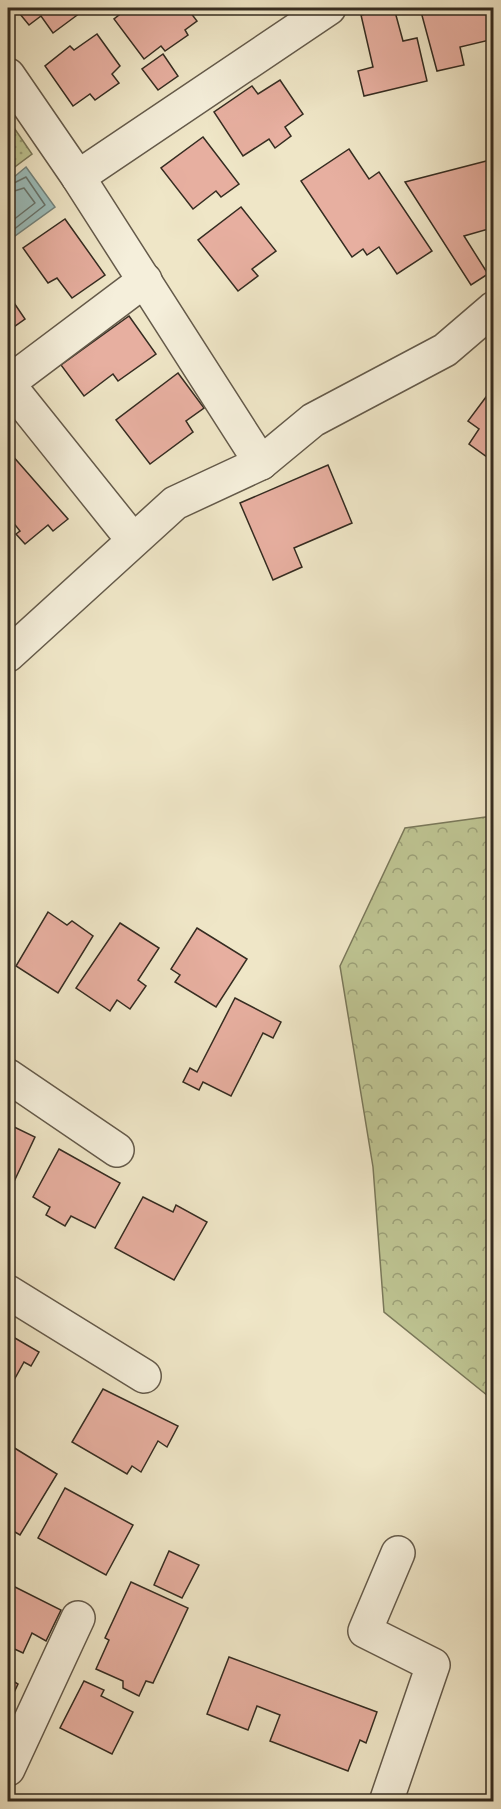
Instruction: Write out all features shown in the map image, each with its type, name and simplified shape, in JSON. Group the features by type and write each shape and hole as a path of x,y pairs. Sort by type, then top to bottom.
{"street":[{"path":"78,177 329,8"},
{"path":"8,75 78,177 261,463"},
{"path":"133,540 8,384 145,280"},
{"path":"8,655 175,503 261,463 313,420 445,350 494,308"},
{"path":"8,1076 117,1150"},
{"path":"8,1292 144,1376"},
{"path":"386,1802 433,1665 366,1631 398,1553"},
{"path":"8,1769 78,1618"}],"green space":[{"path":"8,119 32,154 8,172"},
{"path":"494,816 493,1400 384,1312 373,1167 340,966 405,828"}],"water":[{"path":"26,167 55,207 8,241 8,182"}],"building":[{"path":"15,8 82,8 84,10 53,33 41,16 29,25"},
{"path":"128,8 187,8 197,21 185,30 188,35 165,51 161,46 144,59 114,19"},
{"path":"394,8 403,41 417,38 427,81 364,96 358,71 373,67 361,15"},
{"path":"420,8 494,8 494,39 460,47 464,65 437,71"},
{"path":"97,34 120,66 112,74 119,83 95,100 90,94 73,106 45,66 70,46 74,50"},
{"path":"163,54 178,76 158,90 142,69"},
{"path":"280,80 303,114 285,127 291,136 275,148 269,139 243,156 214,112 252,86 258,94"},
{"path":"203,137 239,184 221,197 216,191 193,209 161,168"},
{"path":"349,149 369,179 379,172 432,251 397,274 379,247 367,255 363,249 352,257 301,181"},
{"path":"494,159 492,228 464,236 488,274 471,285 405,182"},
{"path":"241,207 276,251 252,269 258,276 238,291 198,240"},
{"path":"65,219 105,275 72,298 57,278 48,283 23,248"},
{"path":"8,294 25,319 8,331"},
{"path":"129,316 156,354 118,381 113,374 84,396 61,365"},
{"path":"178,373 204,408 186,421 193,432 150,464 116,420"},
{"path":"492,389 494,391 494,462 469,444 479,429 468,421"},
{"path":"11,454 68,519 53,531 48,525 25,544 16,534 20,531 8,516 8,457"},
{"path":"328,465 352,523 294,548 302,567 273,580 240,503"},
{"path":"48,912 67,925 72,921 93,936 58,993 16,966"},
{"path":"120,923 159,948 138,980 146,986 130,1009 117,1000 110,1011 76,988"},
{"path":"197,928 247,959 216,1007 175,982 180,975 171,969"},
{"path":"235,998 281,1022 273,1038 263,1033 231,1096 203,1082 199,1090 183,1082 190,1068 197,1072"},
{"path":"8,1124 35,1137 11,1188 8,1186"},
{"path":"59,1149 120,1183 95,1228 71,1216 65,1226 46,1215 50,1207 33,1197"},
{"path":"143,1197 173,1212 176,1205 207,1222 174,1280 115,1248"},
{"path":"8,1334 39,1352 31,1366 24,1362 8,1391"},
{"path":"103,1389 178,1426 167,1447 158,1441 141,1472 132,1466 127,1474 72,1442"},
{"path":"8,1444 57,1474 20,1535 8,1528"},
{"path":"65,1488 133,1525 106,1575 38,1538"},
{"path":"169,1551 199,1565 182,1598 154,1585"},
{"path":"131,1582 188,1608 153,1683 146,1681 139,1696 123,1688 123,1681 96,1669 109,1640 105,1638"},
{"path":"11,1585 61,1610 46,1641 32,1633 23,1653 8,1646 8,1592"},
{"path":"229,1657 377,1712 366,1743 360,1740 348,1771 270,1741 280,1715 257,1706 248,1730 207,1714"},
{"path":"8,1678 18,1684 9,1703 8,1702"},
{"path":"84,1681 104,1690 101,1696 133,1712 112,1754 60,1728"}]}
